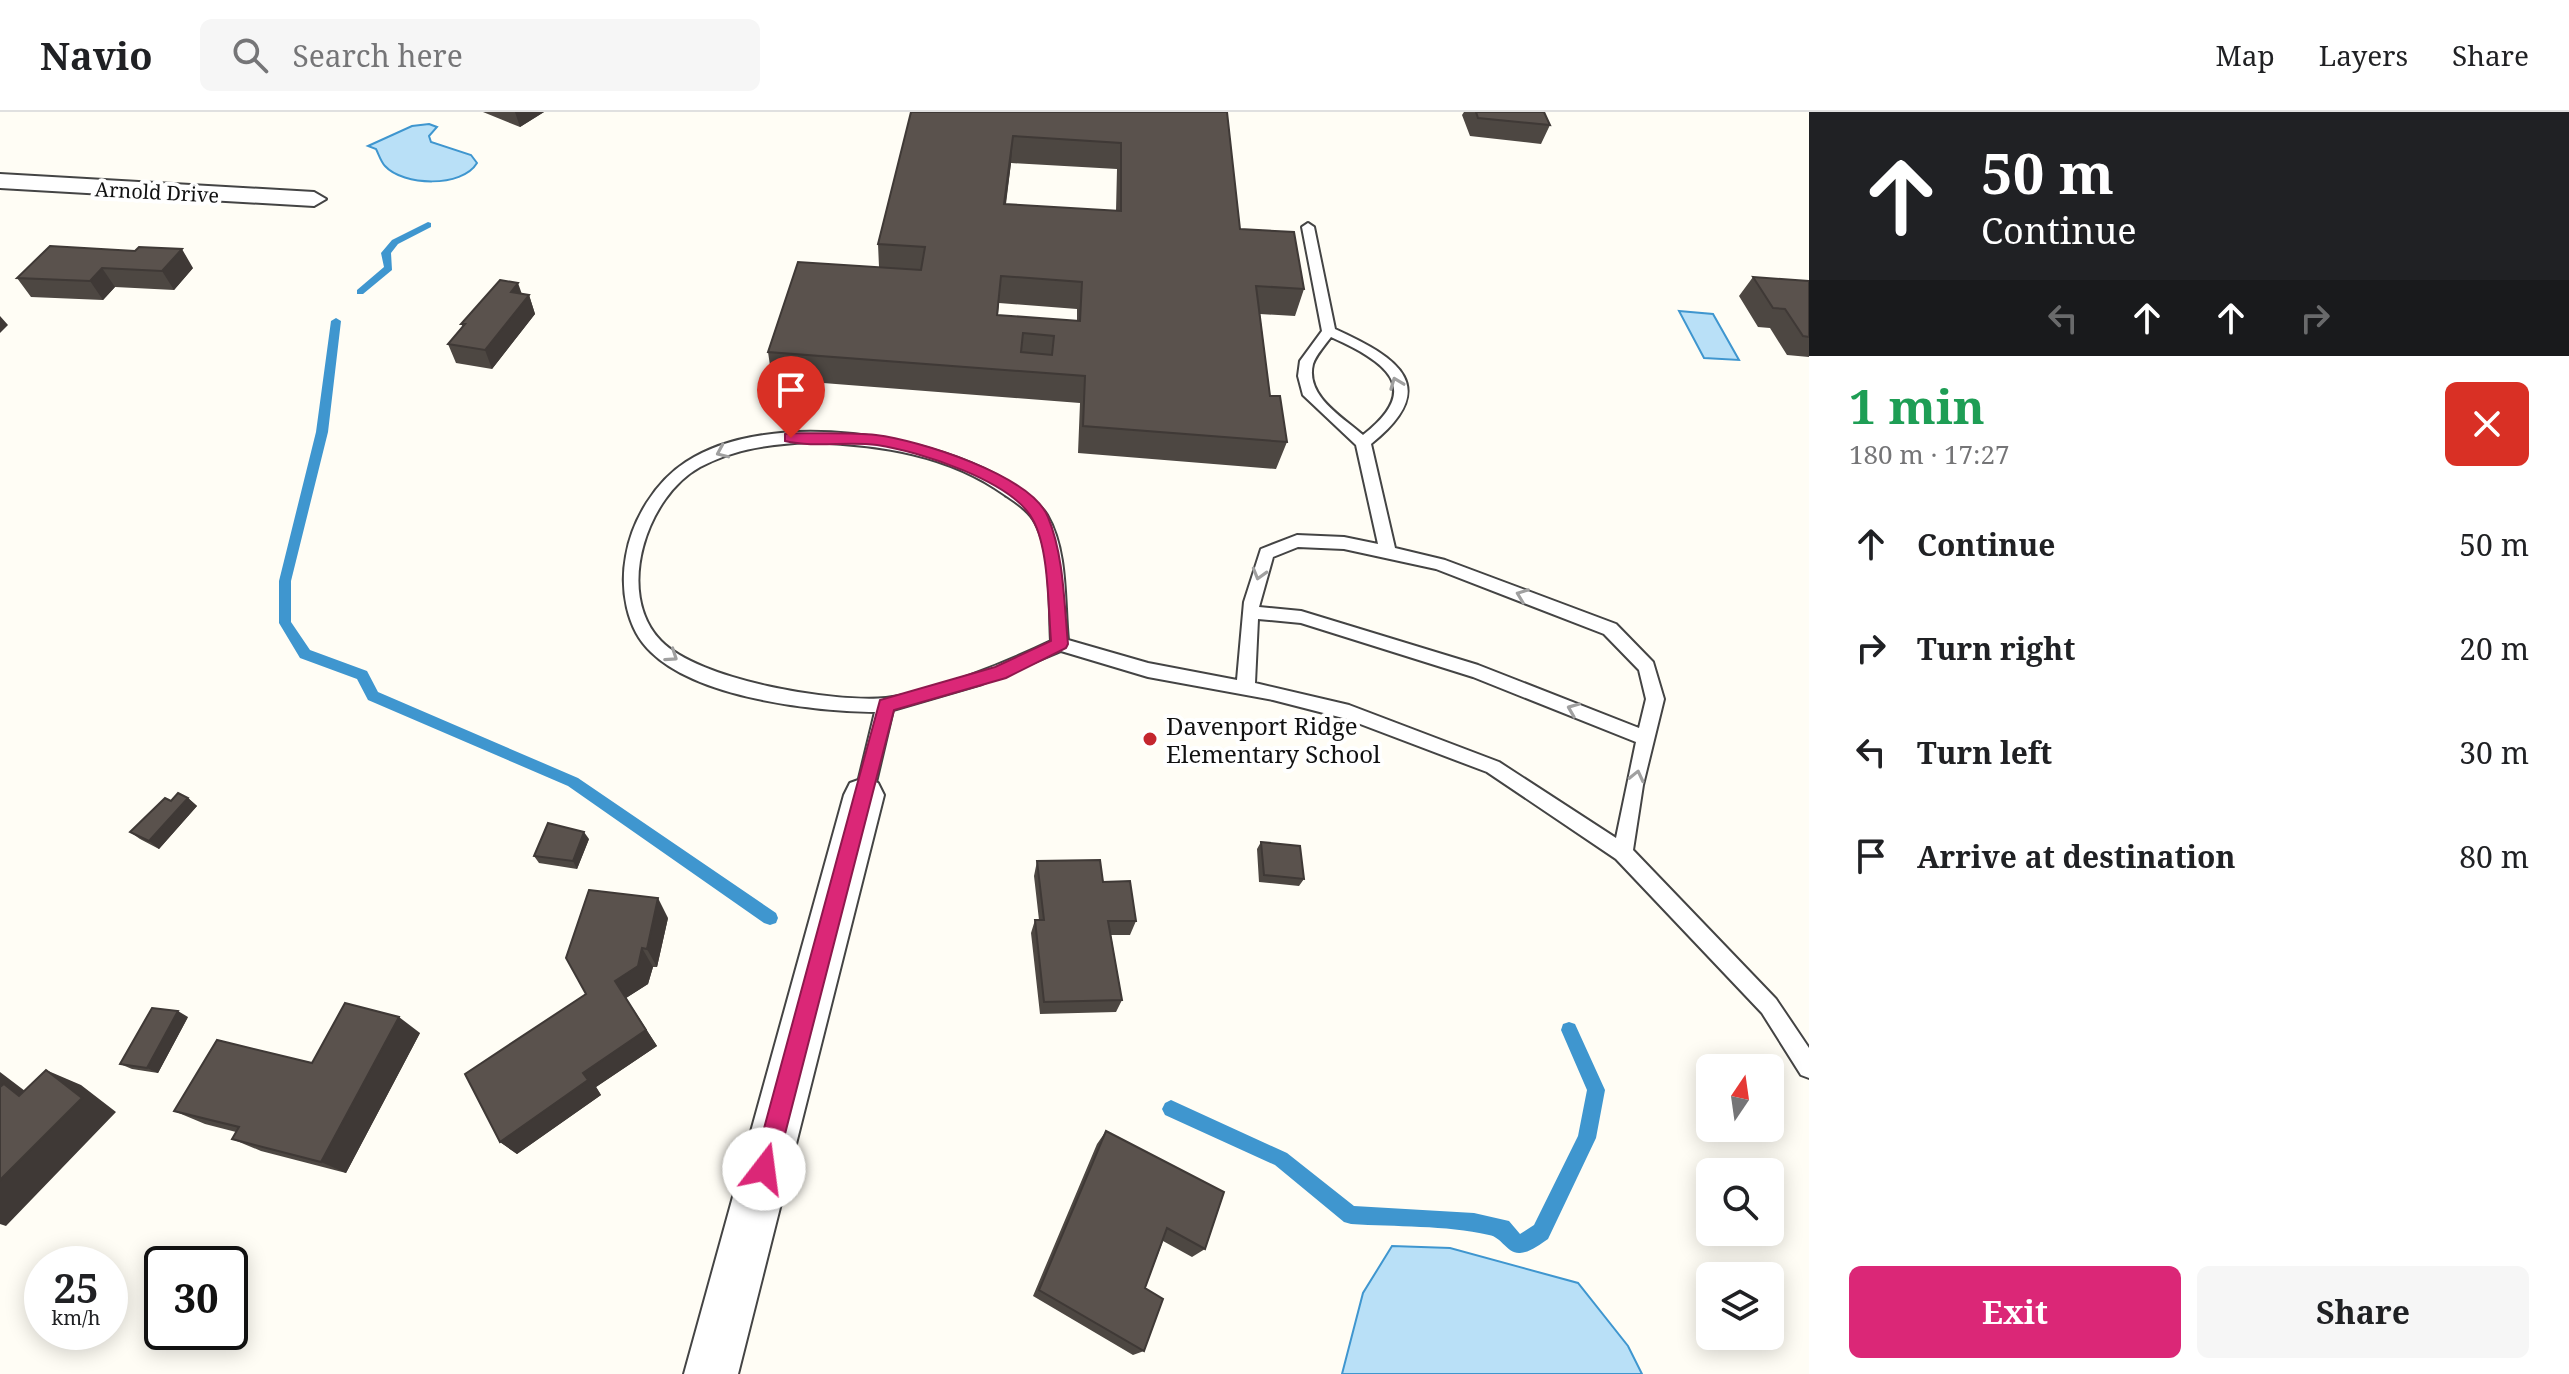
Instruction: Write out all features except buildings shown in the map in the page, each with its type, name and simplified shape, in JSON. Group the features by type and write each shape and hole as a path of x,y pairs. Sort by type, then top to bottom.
{"street":[{"name":"Arnold Drive","path":"0,181 314,199"},
{"path":"711,1374 864,795"}],"lane":[{"path":"1308,227 1329,331 1307,361 1305,376 1310,395 1363,443 1388,552"},
{"path":"1329,331 1361,345 1389,366 1401,386 1402,403 1389,420 1363,443"},
{"path":"1060,644 1051,556 1040,517 1009,488 972,466 878,440 791,438 736,446 692,465 653,504 632,551 631,602 651,642 703,677 788,697 886,705 1000,673 1060,644 1148,670 1246,688 1349,712 1493,767 1623,853 1769,1006 1809,1067"},
{"path":"1246,688 1246,638 1259,571 1267,553 1297,541 1344,543 1439,564 1610,629 1647,667 1655,699 1623,853"},
{"path":"1251,612 1301,617 1478,672 1646,738"},
{"path":"864,795 886,705"}],"water":[{"path":"429,124 437,127 429,136 431,142 471,155 477,163 459,177 418,180 394,173 385,166 376,149 368,146 412,126"},
{"path":"1679,311 1713,314 1739,360 1704,358"},
{"path":"1392,1246 1450,1248 1578,1283 1628,1346 1642,1374 1342,1374 1363,1293"}],"waterway":[{"path":"360,292 389,268 386,253 395,242 428,225"},
{"path":"336,321 322,432 285,581 285,623 305,654 362,675 373,696 573,782 770,918"},
{"path":"1171,1109 1281,1159 1351,1215 1474,1222 1502,1228 1517,1244 1529,1241 1541,1232 1587,1138 1596,1090 1569,1030"}],"place":[{"name":"Davenport Ridge Elementary School","path":"1150,739"}],"route":[{"path":"764,1169 886,705 1000,673 1060,644 1051,556 1040,517 1009,488 972,466 878,440 791,438"}]}
